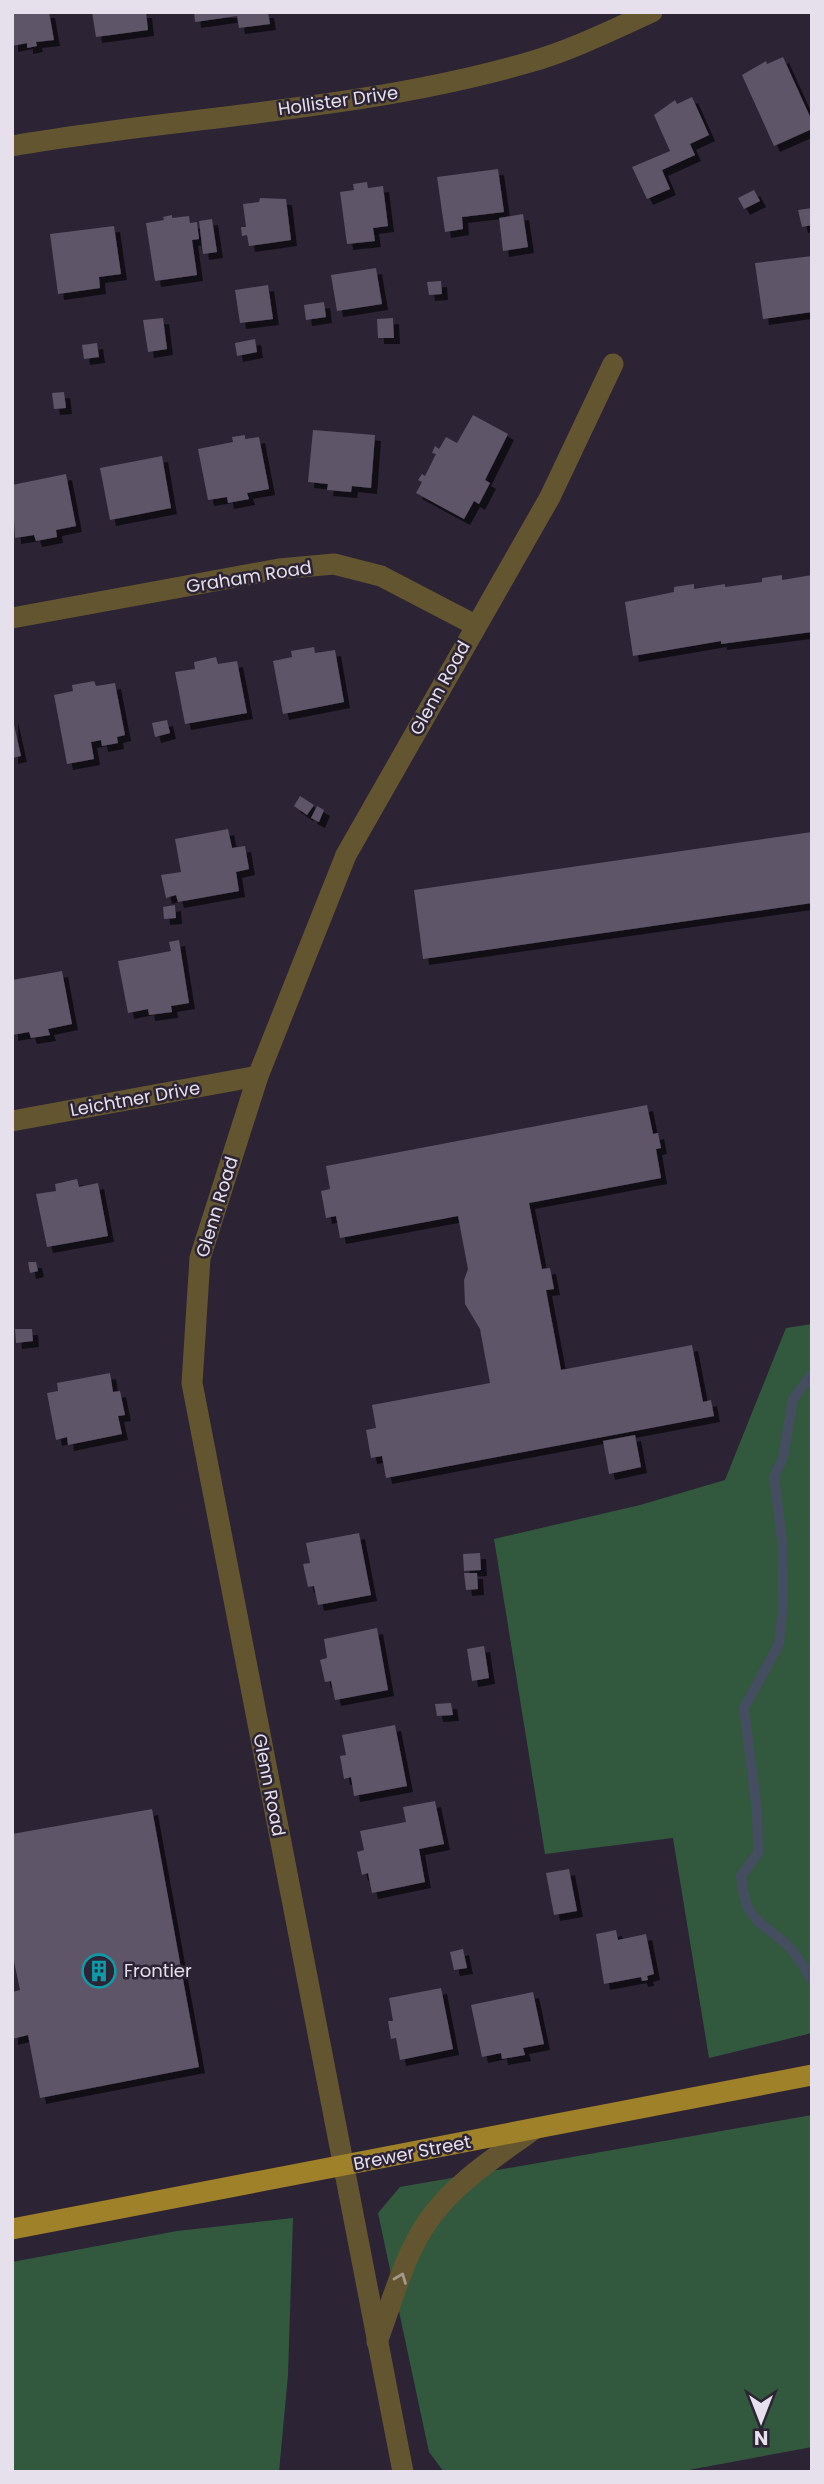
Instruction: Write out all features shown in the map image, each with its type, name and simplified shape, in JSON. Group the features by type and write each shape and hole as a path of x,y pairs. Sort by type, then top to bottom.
{"main road":[{"name":"Brewer Street","path":"12,2230 812,2075"}],"street":[{"name":"Hollister Drive","path":"12,146 377,96 449,83 545,57 652,12"},
{"name":"Glenn Road","path":"403,2472 192,1383 200,1258 258,1076 346,855 475,625 551,497 613,364"},
{"name":"Graham Road","path":"12,618 279,569 334,564 381,576 475,625"},
{"name":"Leichtner Drive","path":"12,1121 258,1076"},
{"path":"377,2342 413,2246 430,2217 450,2196 534,2129"}],"green space":[{"path":"812,1324 812,2033 709,2058 673,1838 545,1854 494,1539 640,1505 725,1480 786,1328"},
{"path":"812,2115 812,2447 678,2472 444,2472 429,2452 378,2213 400,2187"},
{"path":"293,2218 288,2375 279,2472 12,2472 12,2262 177,2231"}],"building":[{"path":"12,12 49,12 54,40 36,42 37,46 27,48 27,43 12,46"},
{"path":"92,12 146,12 148,30 96,37"},
{"path":"194,12 268,12 270,24 239,28 237,16 195,22"},
{"path":"783,57 812,121 812,129 774,146 742,75 766,61 767,64"},
{"path":"692,97 709,135 690,144 695,155 662,170 670,189 647,199 632,167 670,151 654,115 675,100 677,104"},
{"path":"498,169 504,212 462,217 463,229 445,232 437,177"},
{"path":"367,182 368,188 383,186 388,226 373,228 375,241 347,244 340,192 354,190 353,184"},
{"path":"754,190 760,201 744,209 738,198"},
{"path":"260,198 286,199 291,240 249,246 247,235 242,236 241,227 246,227 243,204 259,202"},
{"path":"812,208 812,225 802,227 798,210"},
{"path":"523,214 528,247 503,251 499,218"},
{"path":"172,215 172,218 189,216 190,223 197,222 199,239 192,240 197,275 155,281 146,223 164,220 163,217"},
{"path":"212,219 217,252 203,254 199,221"},
{"path":"114,226 121,274 99,277 100,288 58,294 50,234"},
{"path":"812,256 812,312 763,319 755,263"},
{"path":"376,268 382,304 337,311 331,275"},
{"path":"441,281 442,294 429,295 427,282"},
{"path":"268,285 273,319 240,323 235,290"},
{"path":"324,302 326,317 306,320 304,305"},
{"path":"163,318 167,349 148,352 143,320"},
{"path":"393,318 394,338 378,338 377,319"},
{"path":"255,339 257,352 237,356 235,343"},
{"path":"97,343 99,357 84,359 82,345"},
{"path":"64,392 66,408 54,409 52,393"},
{"path":"473,415 508,434 485,480 490,483 479,504 474,501 464,519 416,493 422,482 418,480 422,474 425,476 436,454 432,453 435,446 439,449 446,437 457,443"},
{"path":"313,430 375,435 371,488 352,486 351,492 327,490 328,484 308,482"},
{"path":"245,435 245,439 259,437 269,489 247,493 249,499 228,503 227,497 208,500 198,449 233,442 232,437"},
{"path":"162,456 171,508 110,520 100,468"},
{"path":"66,474 76,526 56,530 57,537 36,541 34,535 15,538 12,485"},
{"path":"782,575 782,580 812,575 812,632 721,644 721,641 633,656 625,602 674,592 674,587 694,584 694,589 725,584 725,587 762,582 762,578"},
{"path":"314,647 315,653 335,650 344,702 283,714 273,661 292,657 291,651"},
{"path":"216,657 218,664 237,661 247,713 185,724 175,672 195,669 194,662"},
{"path":"94,681 96,686 115,683 125,735 117,737 118,743 102,746 101,740 91,742 94,759 67,764 54,695 73,691 72,685"},
{"path":"12,716 21,756 12,758"},
{"path":"167,720 170,733 155,737 152,723"},
{"path":"300,796 314,805 307,815 294,806"},
{"path":"317,806 324,810 319,822 311,818"},
{"path":"228,829 232,848 245,846 249,869 236,872 239,891 178,902 176,895 166,898 161,875 181,872 175,839"},
{"path":"812,832 812,903 423,959 414,890"},
{"path":"175,905 176,918 164,919 163,907"},
{"path":"179,940 189,1003 171,1006 172,1012 149,1015 148,1009 128,1013 118,961 171,951 169,942"},
{"path":"62,971 72,1024 48,1029 50,1035 31,1038 29,1032 12,1035 12,980"},
{"path":"647,1105 653,1134 658,1133 661,1148 656,1149 661,1178 529,1203 542,1269 550,1268 554,1289 546,1290 561,1370 692,1345 703,1402 711,1400 714,1416 386,1478 382,1456 371,1458 366,1430 376,1428 372,1405 490,1383 480,1329 465,1304 464,1280 468,1269 458,1216 340,1238 336,1216 326,1218 321,1191 330,1189 326,1166"},
{"path":"77,1179 79,1187 98,1183 108,1236 47,1247 36,1194 56,1191 55,1184"},
{"path":"28,1262 36,1262 38,1271 30,1273"},
{"path":"15,1329 32,1329 33,1341 16,1343"},
{"path":"110,1373 113,1392 120,1391 125,1415 118,1416 122,1434 68,1445 67,1437 56,1440 47,1393 58,1391 57,1383"},
{"path":"635,1435 641,1467 609,1474 603,1441"},
{"path":"359,1533 371,1595 318,1605 314,1586 308,1587 303,1564 310,1563 306,1543"},
{"path":"480,1553 481,1570 464,1571 463,1554"},
{"path":"464,1573 477,1573 478,1589 466,1590"},
{"path":"377,1628 388,1690 335,1700 331,1681 325,1682 320,1660 327,1658 324,1639"},
{"path":"484,1646 489,1678 472,1681 467,1649"},
{"path":"451,1703 453,1715 437,1716 435,1704"},
{"path":"395,1725 407,1786 354,1796 351,1777 344,1779 340,1756 346,1755 342,1735"},
{"path":"435,1801 444,1844 419,1849 425,1882 372,1893 368,1873 362,1875 357,1852 364,1850 360,1831 406,1822 403,1807"},
{"name":"Frontier","path":"152,1809 199,2067 40,2098 28,2035 12,2039 12,1992 20,1990 12,1952 12,1834"},
{"path":"569,1869 577,1911 554,1915 546,1873"},
{"path":"616,1930 618,1940 646,1934 654,1974 647,1976 648,1980 642,1981 641,1977 604,1984 596,1934"},
{"path":"463,1949 467,1968 454,1970 450,1952"},
{"path":"441,1988 453,2049 400,2060 396,2038 391,2039 388,2021 393,2021 389,1998"},
{"path":"533,1992 544,2044 523,2048 525,2055 502,2059 501,2053 482,2057 471,2005"}],"waterway":[{"path":"812,1374 793,1399 783,1458 774,1477 782,1540 783,1606 779,1644 744,1708 757,1811 758,1853 741,1876 750,1912 792,1951 812,1980"}],"place":[{"name":"Frontier","path":"99,1971"}]}
